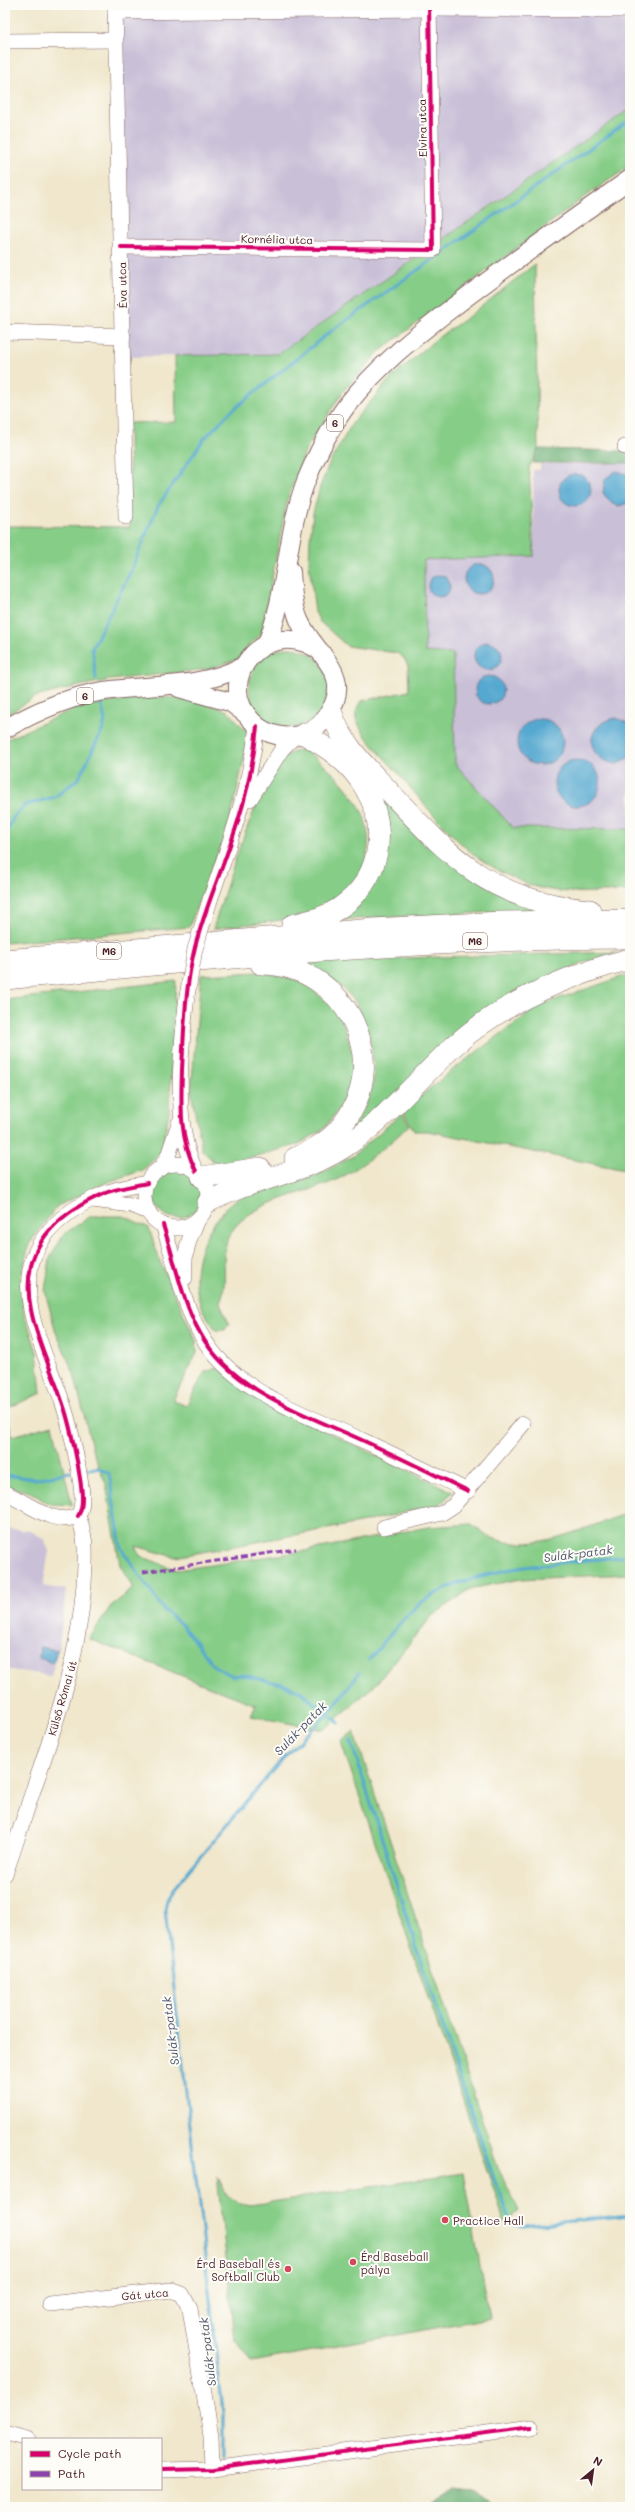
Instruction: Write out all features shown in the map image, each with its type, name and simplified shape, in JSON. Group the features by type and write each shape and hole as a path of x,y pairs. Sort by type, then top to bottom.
{"highway":[{"path":"331,711 344,740 365,765 425,831 465,866 495,884 538,900 571,908 630,913"},
{"path":"213,941 326,915 352,898 371,872 378,853 379,831 372,800 365,787 343,760 300,735"},
{"name":"M6","path":"5,960 213,941 434,925 630,920"},
{"name":"M6","path":"5,979 205,960 442,942 630,938"},
{"path":"203,1210 230,1190 319,1162 362,1134 457,1044 501,1012 528,997 575,976 630,959"},
{"path":"199,1174 232,1174 289,1160 323,1143 337,1131 352,1108 361,1081 363,1062 361,1044 351,1015 341,1000 320,982 295,969 284,966 236,965 205,960"}],"main road":[{"name":"6","path":"267,643 278,610 298,505 317,456 338,417 373,374 430,325 486,282 630,179"},
{"name":"6","path":"170,686 230,702 252,720 275,735 300,735 320,725 331,711 336,698 335,676 330,663 299,621 293,592 290,552"},
{"name":"6","path":"252,720 239,690 244,666 251,655 267,643 276,640 295,640 305,642 321,652"},
{"name":"6","path":"5,729 35,714 87,695 104,691 170,686 215,679 244,666"}],"street":[{"path":"115,9 429,7 630,10"},
{"name":"Elvira utca","path":"429,7 433,250"},
{"name":"Éva utca","path":"115,9 126,517"},
{"path":"5,41 115,40"},
{"name":"Kornélia utca","path":"121,247 433,250"},
{"path":"5,332 123,336"},
{"path":"148,1212 145,1202 147,1183 168,1156 180,1118 187,996 195,949 210,900 238,821 250,774 252,720"},
{"path":"238,821 258,783 282,749 300,735"},
{"path":"180,1118 188,1157 199,1174 208,1193 203,1210 188,1239 184,1263 185,1293"},
{"path":"160,1168 169,1164 178,1164 199,1174"},
{"path":"5,1494 59,1519 70,1520 78,1516 82,1502 75,1450 64,1406 34,1324 28,1296 28,1279 36,1250 50,1227 76,1207 103,1194 147,1183"},
{"path":"92,1200 131,1205 148,1212 163,1225 185,1293 188,1308 197,1328 212,1352 226,1366 253,1387 287,1406 468,1491"},
{"path":"163,1225 182,1227 203,1210"},
{"path":"384,1527 442,1513 453,1506 468,1491 523,1424"},
{"name":"Külső Római út","path":"5,1874 60,1710 73,1662 82,1609 85,1560 84,1534 78,1516"},
{"name":"Gát utca","path":"50,2304 171,2290 182,2294 191,2316 211,2436 212,2469"},
{"path":"162,2470 212,2469 532,2427"},
{"path":"5,2433 24,2438"}],"shaded area":[{"path":"120,5 630,5 630,109 278,354 128,357"},
{"path":"630,463 630,829 513,828 455,764 453,654 425,653 424,560 534,556 533,470 540,470 540,464"},
{"path":"5,1528 31,1531 44,1539 49,1551 43,1586 66,1590 59,1646 51,1676 5,1669"}],"green space":[{"path":"630,109 630,166 587,195 380,351 344,390 306,449 287,501 261,635 248,646 238,659 208,669 110,680 74,687 35,697 5,716 5,526 130,527 129,423 176,422 175,356 278,354"},
{"path":"535,264 538,449 529,468 534,556 424,560 425,652 453,654 455,764 513,828 630,829 630,891 563,892 537,887 504,873 472,853 452,835 376,749 361,730 357,720 356,712 362,701 409,691 408,666 404,658 397,653 347,646 320,622 315,612 309,563 313,513 320,487 330,462 353,422 390,379 436,339 468,317"},
{"path":"538,449 630,451 630,463 533,463"},
{"path":"289,648 304,651 317,660 326,673 329,688 326,703 317,716 304,725 289,728 274,725 261,716 252,703 249,688 252,673 261,660 274,651"},
{"path":"148,697 189,698 228,711 247,732 247,745 230,822 189,927 5,943 5,740 78,707"},
{"path":"305,750 341,781 361,810 367,827 368,843 366,859 360,874 350,888 336,900 308,914 281,920 213,929 245,833 269,781 281,762 294,751"},
{"path":"368,780 534,910 334,920 375,881"},
{"path":"618,952 579,964 392,1096 347,1136 366,1105 373,1084 374,1064 367,1028 358,1007 342,987 301,961"},
{"path":"260,972 302,981 339,1012 348,1037 354,1061 350,1085 341,1106 324,1129 297,1145 230,1163 214,1162 202,1150 191,1091 201,975"},
{"path":"630,974 630,1171 428,1131 414,1131 403,1111 451,1071 540,1005"},
{"path":"176,981 169,1113 161,1152 143,1170 108,1182 57,1206 29,1244 21,1278 24,1313 37,1352 41,1393 6,1409 12,1436 53,1425 72,1505 49,1504 30,1492 5,1486 5,1000"},
{"path":"402,1113 409,1125 385,1147 364,1163 336,1180 276,1201 261,1208 247,1216 236,1226 226,1244 224,1256 224,1288 220,1304 229,1323 225,1330 216,1330 201,1306 197,1291 196,1276 202,1246 208,1232 227,1208 238,1198 318,1175 353,1156"},
{"path":"177,1170 186,1172 194,1177 199,1185 201,1194 199,1203 194,1211 186,1216 177,1218 168,1216 160,1211 155,1203 153,1194 155,1185 160,1177 168,1172"},
{"path":"91,1216 124,1216 149,1228 160,1262 196,1341 197,1353 173,1400 186,1406 205,1372 218,1368 263,1401 453,1492 440,1504 365,1522 175,1557 136,1546 140,1556 177,1570 305,1551 428,1527 472,1524 489,1536 508,1542 528,1543 549,1540 570,1534 630,1513 630,1574 521,1579 470,1589 432,1616 375,1685 324,1730 251,1716 256,1705 89,1639 111,1606 134,1588 120,1565 106,1484 93,1452 74,1374 55,1329 45,1291 50,1258 64,1234"},
{"path":"354,1731 498,2168 519,2211 505,2223 341,1742"},
{"name":"Érd Baseball pálya","path":"464,2173 489,2318 252,2362 235,2339 217,2176 226,2193 233,2200 251,2205"},
{"path":"454,2492 474,2494 490,2502 491,2507 428,2507"}],"water":[{"path":"616,471 630,475 630,502 619,506 612,504 603,493 605,479"},
{"path":"575,474 581,475 588,481 591,490 590,496 584,503 575,506 569,505 562,499 559,490 560,484 566,477"},
{"path":"479,564 490,568 494,579 490,590 479,594 468,590 464,579 468,568"},
{"path":"439,575 447,578 450,586 447,594 439,597 431,594 428,586 431,578"},
{"path":"488,642 494,643 498,646 501,650 501,662 498,666 494,669 488,670 482,669 478,666 475,662 474,656 475,650 478,646 482,643"},
{"path":"489,676 495,677 499,680 502,684 502,696 499,700 495,703 489,704 483,703 479,700 476,696 475,690 476,684 479,680 483,677"},
{"path":"616,718 630,724 630,757 617,764 606,761 598,756 593,749 592,742 593,734 598,727 605,722"},
{"path":"540,719 553,723 559,729 563,742 559,755 553,761 540,765 527,761 521,755 517,742 521,729 527,723"},
{"path":"577,760 590,764 596,770 600,783 596,796 590,802 577,806 564,802 558,796 554,783 558,770 564,764"},
{"path":"40,1647 57,1650 53,1663 39,1658"}],"waterway":[{"path":"96,679 92,648 130,573 158,506 204,439 229,413 330,332 630,120"},
{"path":"5,836 13,818 25,805 55,797 79,778 103,729 105,720 101,703"},
{"path":"86,1469 98,1468 109,1473 121,1548 164,1610 182,1625 214,1666 233,1676 242,1675 282,1684 300,1691 339,1723"},
{"path":"5,1475 36,1479 70,1472"},
{"name":"Sulák-patak","path":"369,1660 402,1621 422,1602 445,1589 469,1579 522,1567 630,1556"},
{"name":"Sulák-patak","path":"223,2456 223,2412 165,1910 167,1900 173,1889 285,1756 328,1714 359,1673"},
{"path":"351,1741 422,1965 494,2179 512,2223 522,2226 630,2215"}],"marked path":[{"path":"143,1572 296,1549"}],"cycle path":[{"path":"121,247 433,250 429,5"},
{"path":"196,1171 186,1146 182,1122 183,1039 189,977 199,931 233,837 245,798 257,726"},
{"path":"78,1516 82,1505 82,1498 72,1435 59,1392 41,1346 34,1322 29,1289 30,1270 35,1253 43,1238 69,1213 85,1203 108,1192 147,1183"},
{"path":"163,1225 188,1308 194,1321 214,1354 231,1371 251,1386 296,1411 377,1447 468,1491"},
{"path":"162,2470 212,2469 532,2427"}],"place":[{"name":"Practice Hall","path":"445,2220"},
{"name":"Érd Baseball pálya","path":"353,2262"},
{"name":"Érd Baseball és Softball Club","path":"288,2269"}]}
